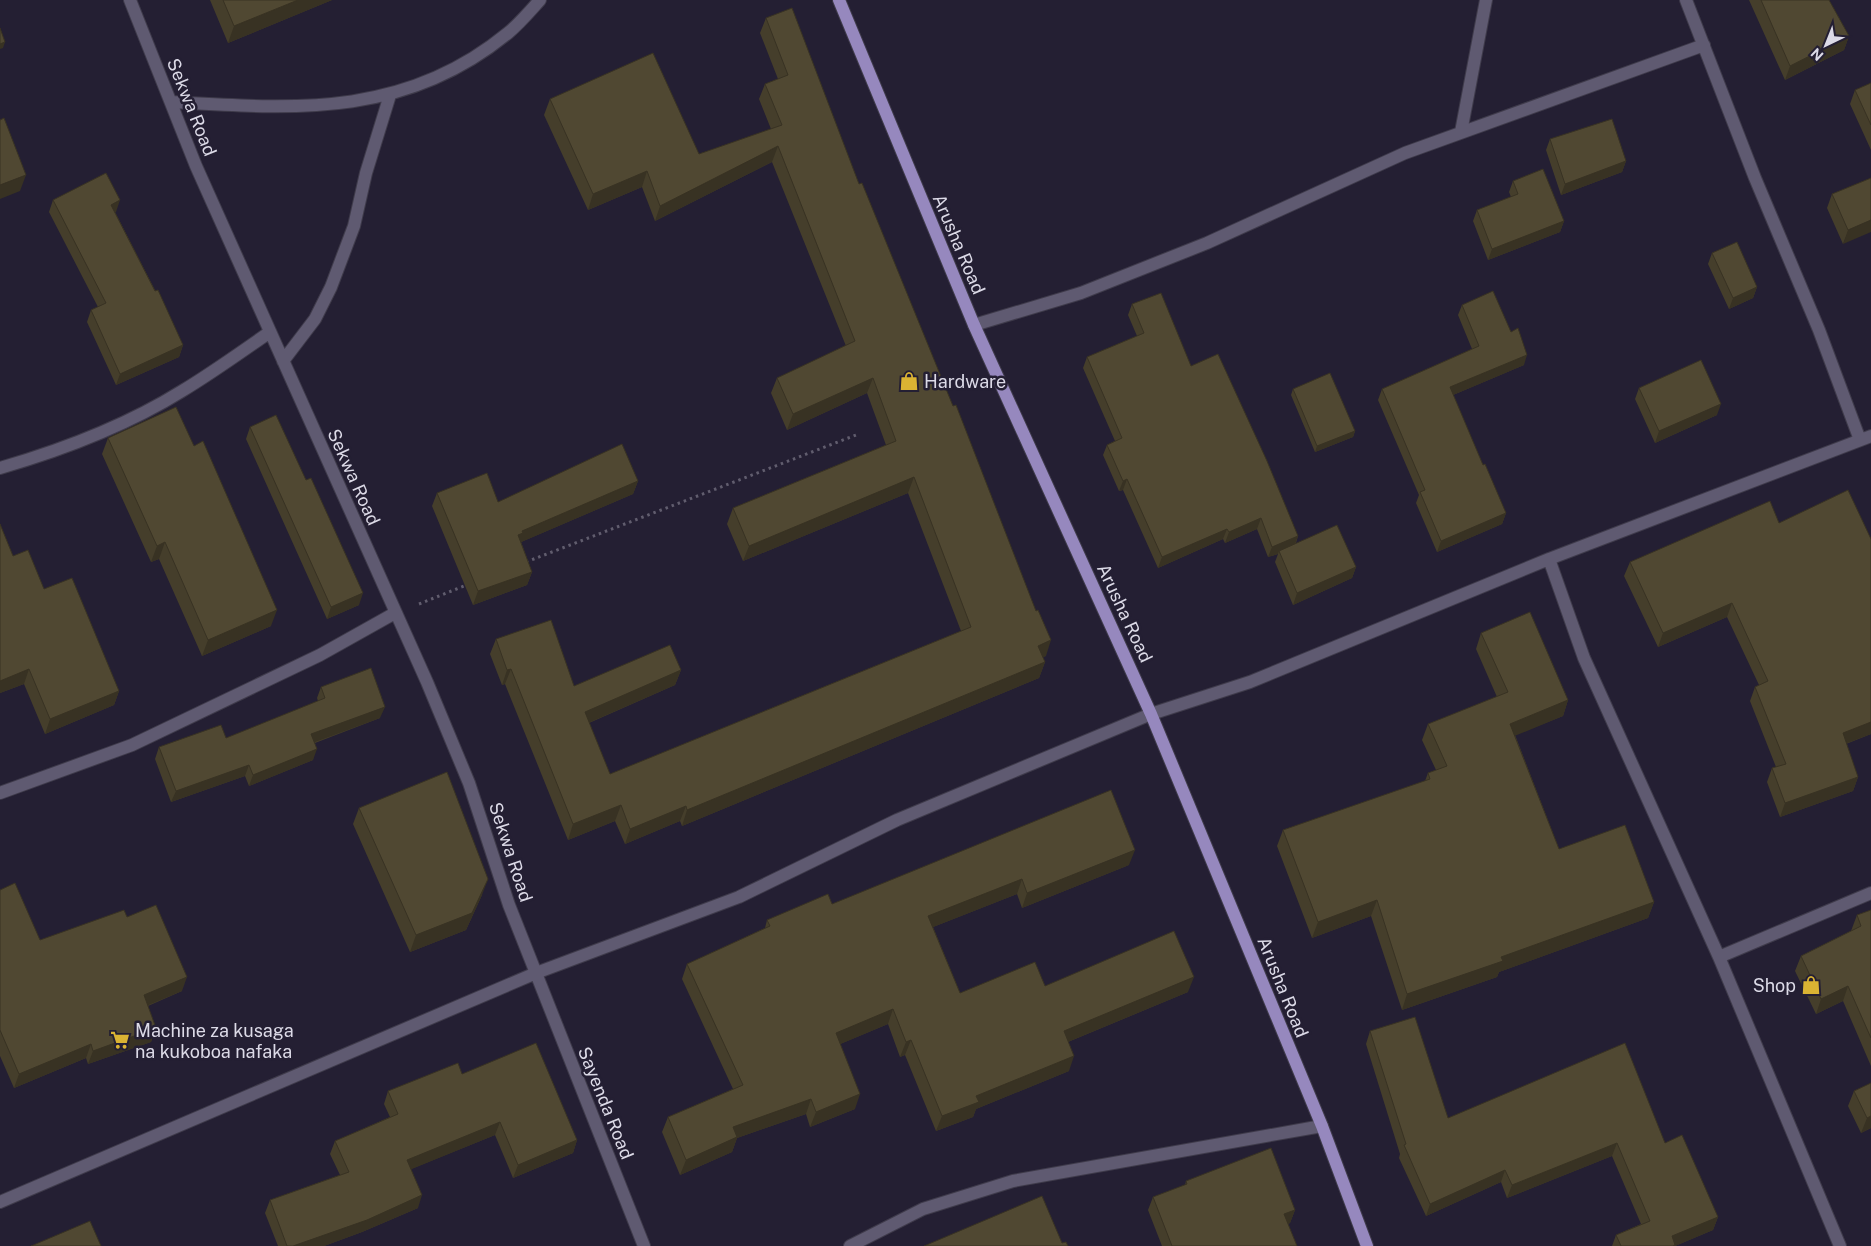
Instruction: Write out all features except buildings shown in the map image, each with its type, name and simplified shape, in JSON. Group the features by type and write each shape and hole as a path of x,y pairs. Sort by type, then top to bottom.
{"main road":[{"name":"Arusha Road","path":"839,0 974,325 1152,714 1322,1126 1367,1246"}],"street":[{"name":"Sekwa Road","path":"130,0 196,166 469,783 509,905 536,973"},
{"path":"171,102 264,107 336,105 390,95 456,68 509,33 540,0"},
{"path":"1461,132 1486,0"},
{"path":"0,1202 536,973 739,897 897,820 1152,714 1250,682 1549,559 1866,438 1755,178 1686,0"},
{"path":"974,325 1081,293 1207,243 1405,153 1704,45"},
{"path":"283,361 315,319 331,287 354,226 366,173 390,95"},
{"path":"0,468 38,457 128,421 181,392 270,332"},
{"path":"1549,559 1584,658 1719,958 1840,1246"},
{"path":"0,793 132,745 320,655 395,613"},
{"path":"1719,958 1871,893"},
{"name":"Sayenda Road","path":"536,973 644,1246"},
{"path":"850,1246 923,1209 1013,1181 1322,1126"}],"path":[{"path":"524,563 856,434"},
{"path":"395,613 478,581"}],"place":[{"name":"Hardware","path":"909,381"},
{"name":"Shop","path":"1811,985"},
{"name":"Machine za kusaga na kukoboa nafaka","path":"120,1040"}]}
